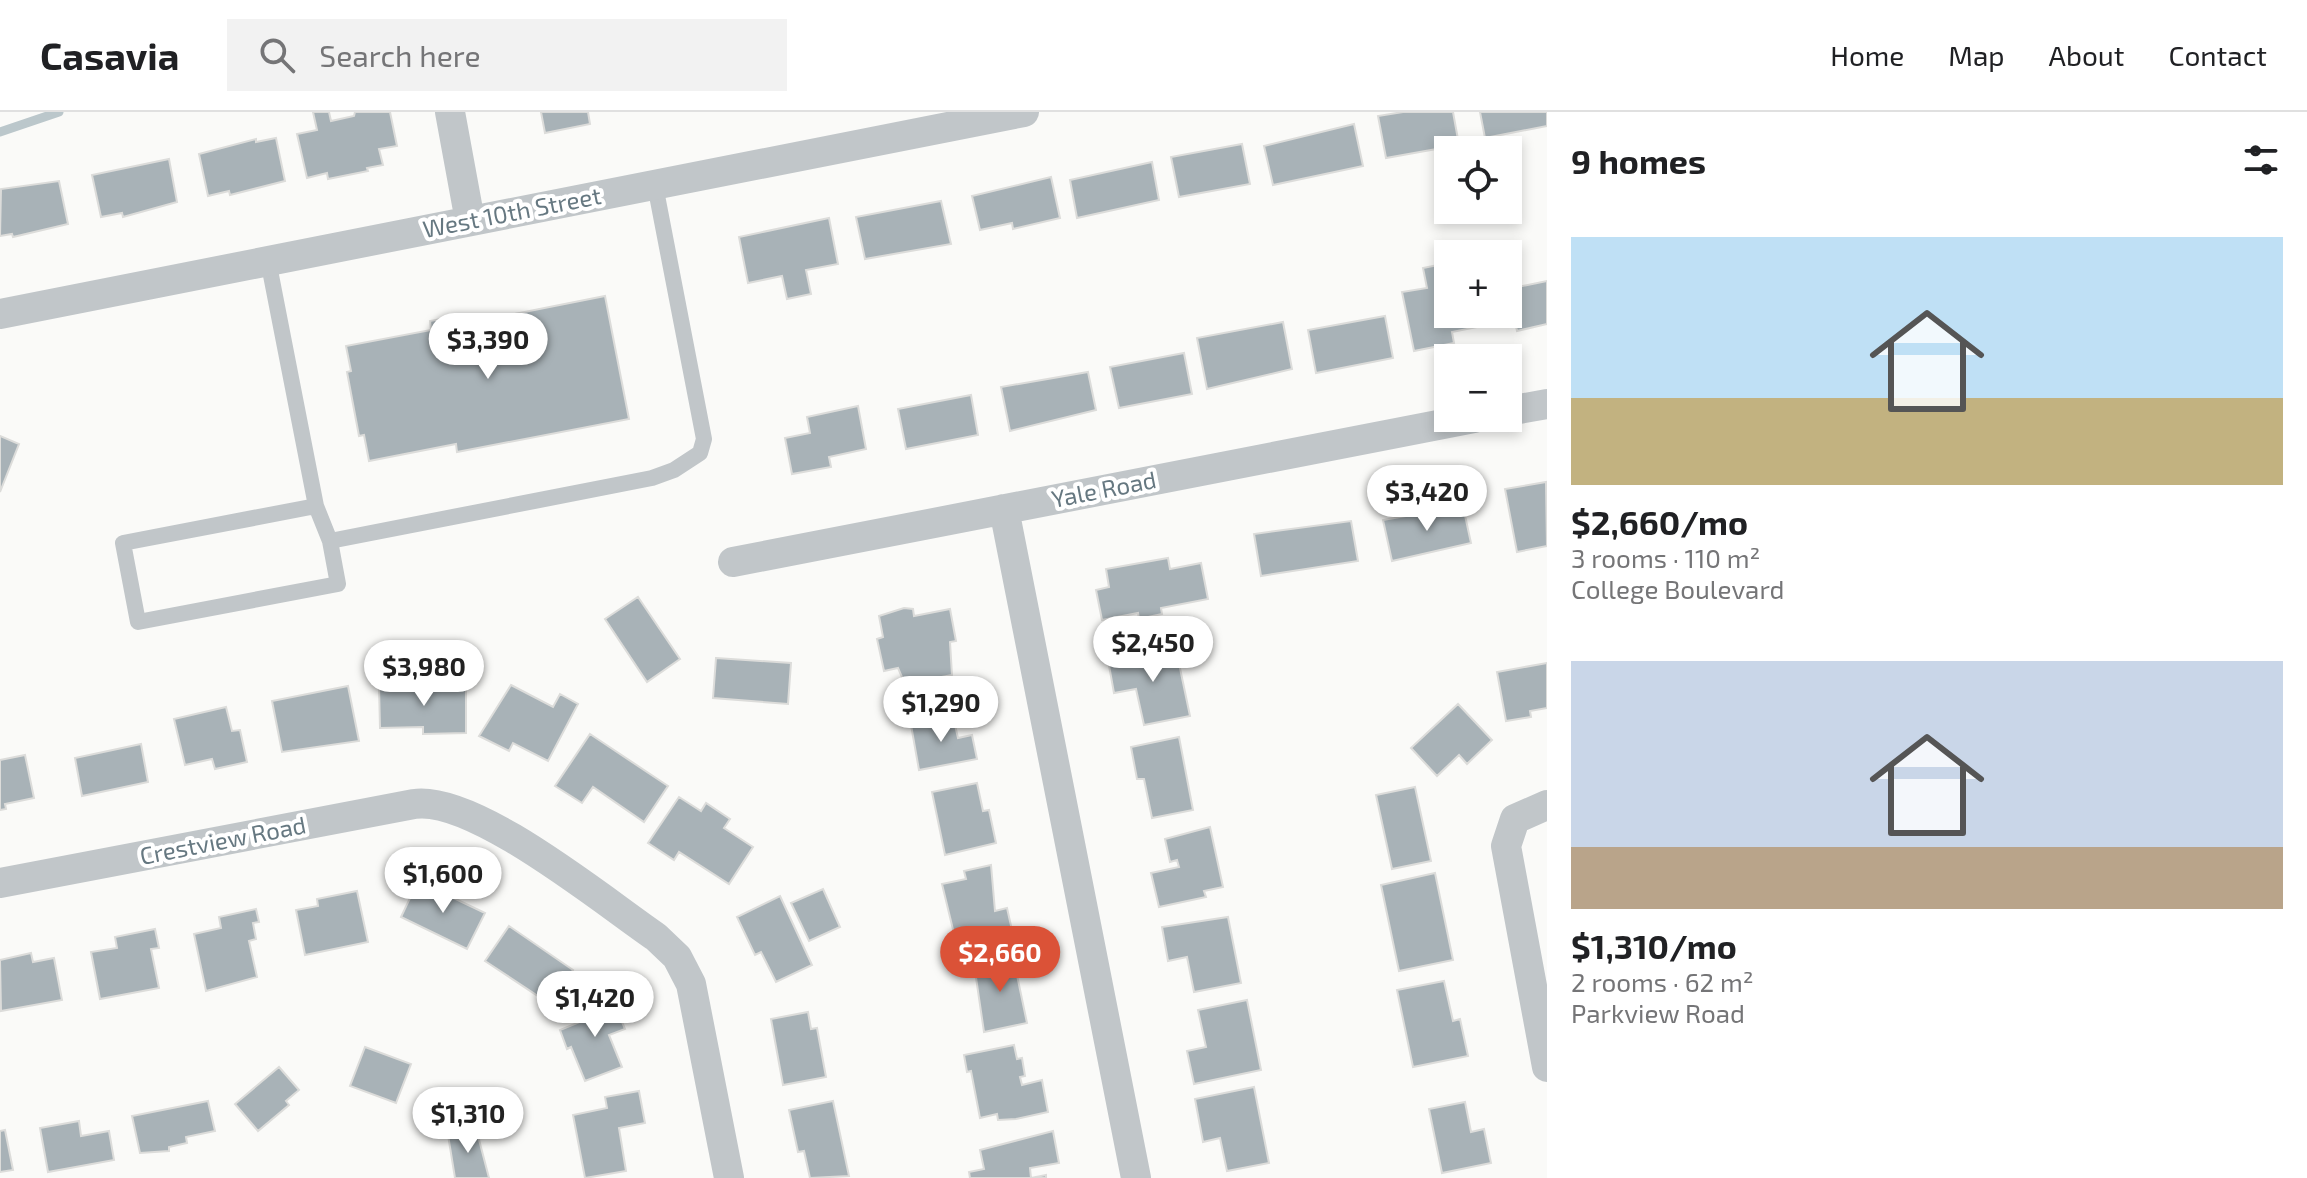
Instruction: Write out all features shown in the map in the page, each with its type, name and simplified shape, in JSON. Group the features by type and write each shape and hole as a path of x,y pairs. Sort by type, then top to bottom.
{"street":[{"path":"450,112 470,221"},
{"name":"West 10th Street","path":"0,314 655,185 909,123 1024,112"},
{"path":"1522,408 1547,404"},
{"name":"Yale Road","path":"733,562 1434,426"},
{"path":"1004,509 1136,1178"},
{"name":"Crestview Road","path":"0,883 414,804 445,805 494,826 656,937 677,957 694,993 729,1178"},
{"path":"1547,805 1523,813 1511,824 1506,860 1547,1067"}],"lane":[{"path":"330,541 652,478 674,470 700,453 704,439 655,185"},
{"path":"268,260 316,506 330,541 338,584 138,622 123,543 316,506"}],"building":[{"path":"313,112 329,112 331,121 354,116 355,112 390,112 397,146 379,149 383,165 367,168 368,171 328,179 327,173 307,178 297,134 317,130"},
{"path":"541,112 588,112 590,124 545,133"},
{"path":"1403,112 1453,112 1457,136 1434,136 1434,149 1386,158 1378,116"},
{"path":"1480,112 1547,112 1547,126 1485,136"},
{"path":"1354,124 1363,166 1273,185 1264,146"},
{"path":"276,138 285,181 230,195 229,191 208,196 199,154 256,139 256,142"},
{"path":"1242,144 1250,184 1179,197 1171,157"},
{"path":"169,159 177,202 123,217 122,213 101,217 92,175"},
{"path":"1152,162 1159,200 1077,218 1070,180"},
{"path":"1051,177 1060,218 1013,229 1012,223 980,230 972,196"},
{"path":"59,181 68,224 13,237 12,234 0,236 1,189"},
{"path":"941,201 951,244 865,259 856,217"},
{"path":"829,218 838,264 806,270 811,294 787,299 782,276 748,283 739,237"},
{"path":"1434,266 1434,328 1472,328 1452,332 1454,343 1434,344 1434,347 1414,351 1402,292 1427,288 1423,268"},
{"path":"1547,281 1547,324 1517,331 1516,328 1522,328 1522,286"},
{"path":"605,296 629,419 457,452 456,444 369,461 364,435 359,436 347,372 351,371 346,346 431,330 430,321 457,316 459,325"},
{"path":"1385,316 1393,358 1316,373 1308,330"},
{"path":"1283,322 1292,369 1207,389 1197,338"},
{"path":"1184,353 1192,394 1119,408 1110,367"},
{"path":"1088,372 1096,410 1010,431 1001,387"},
{"path":"971,395 978,435 906,449 898,409"},
{"path":"858,406 866,449 829,457 831,467 792,474 785,438 810,433 807,417"},
{"path":"0,436 19,444 0,492"},
{"path":"1546,482 1547,546 1517,552 1505,489"},
{"path":"1463,506 1471,543 1392,561 1383,520"},
{"path":"1351,521 1358,561 1261,576 1254,534"},
{"path":"1168,558 1170,569 1201,563 1208,599 1161,608 1162,614 1139,619 1138,613 1102,620 1096,590 1109,587 1106,569"},
{"path":"638,597 680,659 647,682 605,619"},
{"path":"904,608 913,609 914,616 950,609 956,641 950,642 952,675 905,684 898,668 884,671 877,639 883,637 879,616"},
{"path":"1176,649 1190,716 1144,725 1136,689 1114,693 1108,660"},
{"path":"716,658 791,663 788,704 713,698"},
{"path":"1547,663 1547,708 1530,711 1531,717 1506,721 1497,672"},
{"path":"466,685 466,733 423,734 423,727 380,728 379,686"},
{"path":"511,685 553,707 560,694 578,704 548,761 513,743 509,751 479,736"},
{"path":"348,686 359,741 282,752 272,701"},
{"path":"951,687 956,716 927,721 922,693"},
{"path":"1458,704 1492,740 1467,764 1459,755 1437,776 1411,748"},
{"path":"226,707 232,731 240,730 247,762 215,769 212,759 185,765 174,719"},
{"path":"953,716 958,738 972,735 977,759 919,770 911,725"},
{"path":"590,734 668,786 644,822 593,787 582,803 555,786"},
{"path":"1179,737 1193,810 1152,818 1144,779 1137,779 1131,747"},
{"path":"141,744 148,782 82,796 75,758"},
{"path":"25,755 34,798 5,804 6,809 0,810 0,760"},
{"path":"977,783 983,811 989,810 996,843 945,855 932,792"},
{"path":"1415,787 1431,861 1392,869 1376,795"},
{"path":"679,797 701,811 706,803 730,819 724,828 753,847 729,884 679,852 674,860 648,843"},
{"path":"1210,827 1223,887 1204,891 1206,897 1159,907 1151,873 1179,867 1177,860 1170,862 1165,839"},
{"path":"991,865 995,911 1007,908 1014,939 986,945 984,936 956,942 942,884 966,879 964,871"},
{"path":"1435,873 1453,960 1399,971 1381,885"},
{"path":"418,881 485,913 467,949 401,917"},
{"path":"823,889 840,927 809,941 791,903"},
{"path":"357,891 368,942 305,955 296,910 318,906 317,899"},
{"path":"780,896 812,965 776,982 761,952 755,955 737,917"},
{"path":"256,909 259,922 253,923 256,939 249,941 257,977 206,991 194,934 221,928 219,917"},
{"path":"1228,917 1241,983 1194,992 1187,957 1168,961 1162,927"},
{"path":"509,926 573,970 550,1004 485,961"},
{"path":"155,929 159,948 151,949 159,988 100,999 91,952 117,948 115,937"},
{"path":"31,953 33,962 54,958 62,1000 1,1011 0,960"},
{"path":"1013,956 1027,1023 984,1032 974,964"},
{"path":"1444,981 1453,1021 1460,1019 1468,1056 1413,1067 1397,990"},
{"path":"611,996 625,1029 609,1035 622,1067 585,1081 560,1030 587,1019 582,1007"},
{"path":"1247,1000 1261,1070 1194,1084 1187,1051 1206,1047 1198,1010"},
{"path":"808,1012 811,1029 817,1028 826,1077 783,1085 771,1019"},
{"path":"1014,1045 1017,1059 1022,1058 1025,1076 1020,1077 1022,1085 1042,1080 1048,1112 1016,1119 998,1120 997,1114 980,1118 971,1071 967,1072 964,1055"},
{"path":"365,1047 411,1064 396,1103 350,1086"},
{"path":"279,1067 299,1090 286,1101 289,1105 258,1131 235,1104"},
{"path":"1254,1087 1269,1163 1227,1171 1220,1138 1203,1142 1195,1099"},
{"path":"639,1091 645,1123 619,1128 626,1171 585,1178 573,1115 607,1108 605,1097"},
{"path":"208,1101 215,1131 186,1137 187,1143 169,1147 169,1151 140,1153 132,1116"},
{"path":"833,1101 849,1176 810,1178 804,1151 798,1152 789,1110"},
{"path":"1465,1102 1471,1132 1484,1129 1491,1163 1442,1173 1429,1109"},
{"path":"79,1121 81,1136 109,1131 114,1160 48,1172 40,1128"},
{"path":"476,1128 489,1178 455,1178 448,1135"},
{"path":"5,1130 13,1170 0,1172 0,1131"},
{"path":"1053,1131 1059,1163 1030,1168 1031,1178 970,1178 969,1172 984,1169 980,1150"}],"waterway":[{"path":"0,132 59,112"}]}
